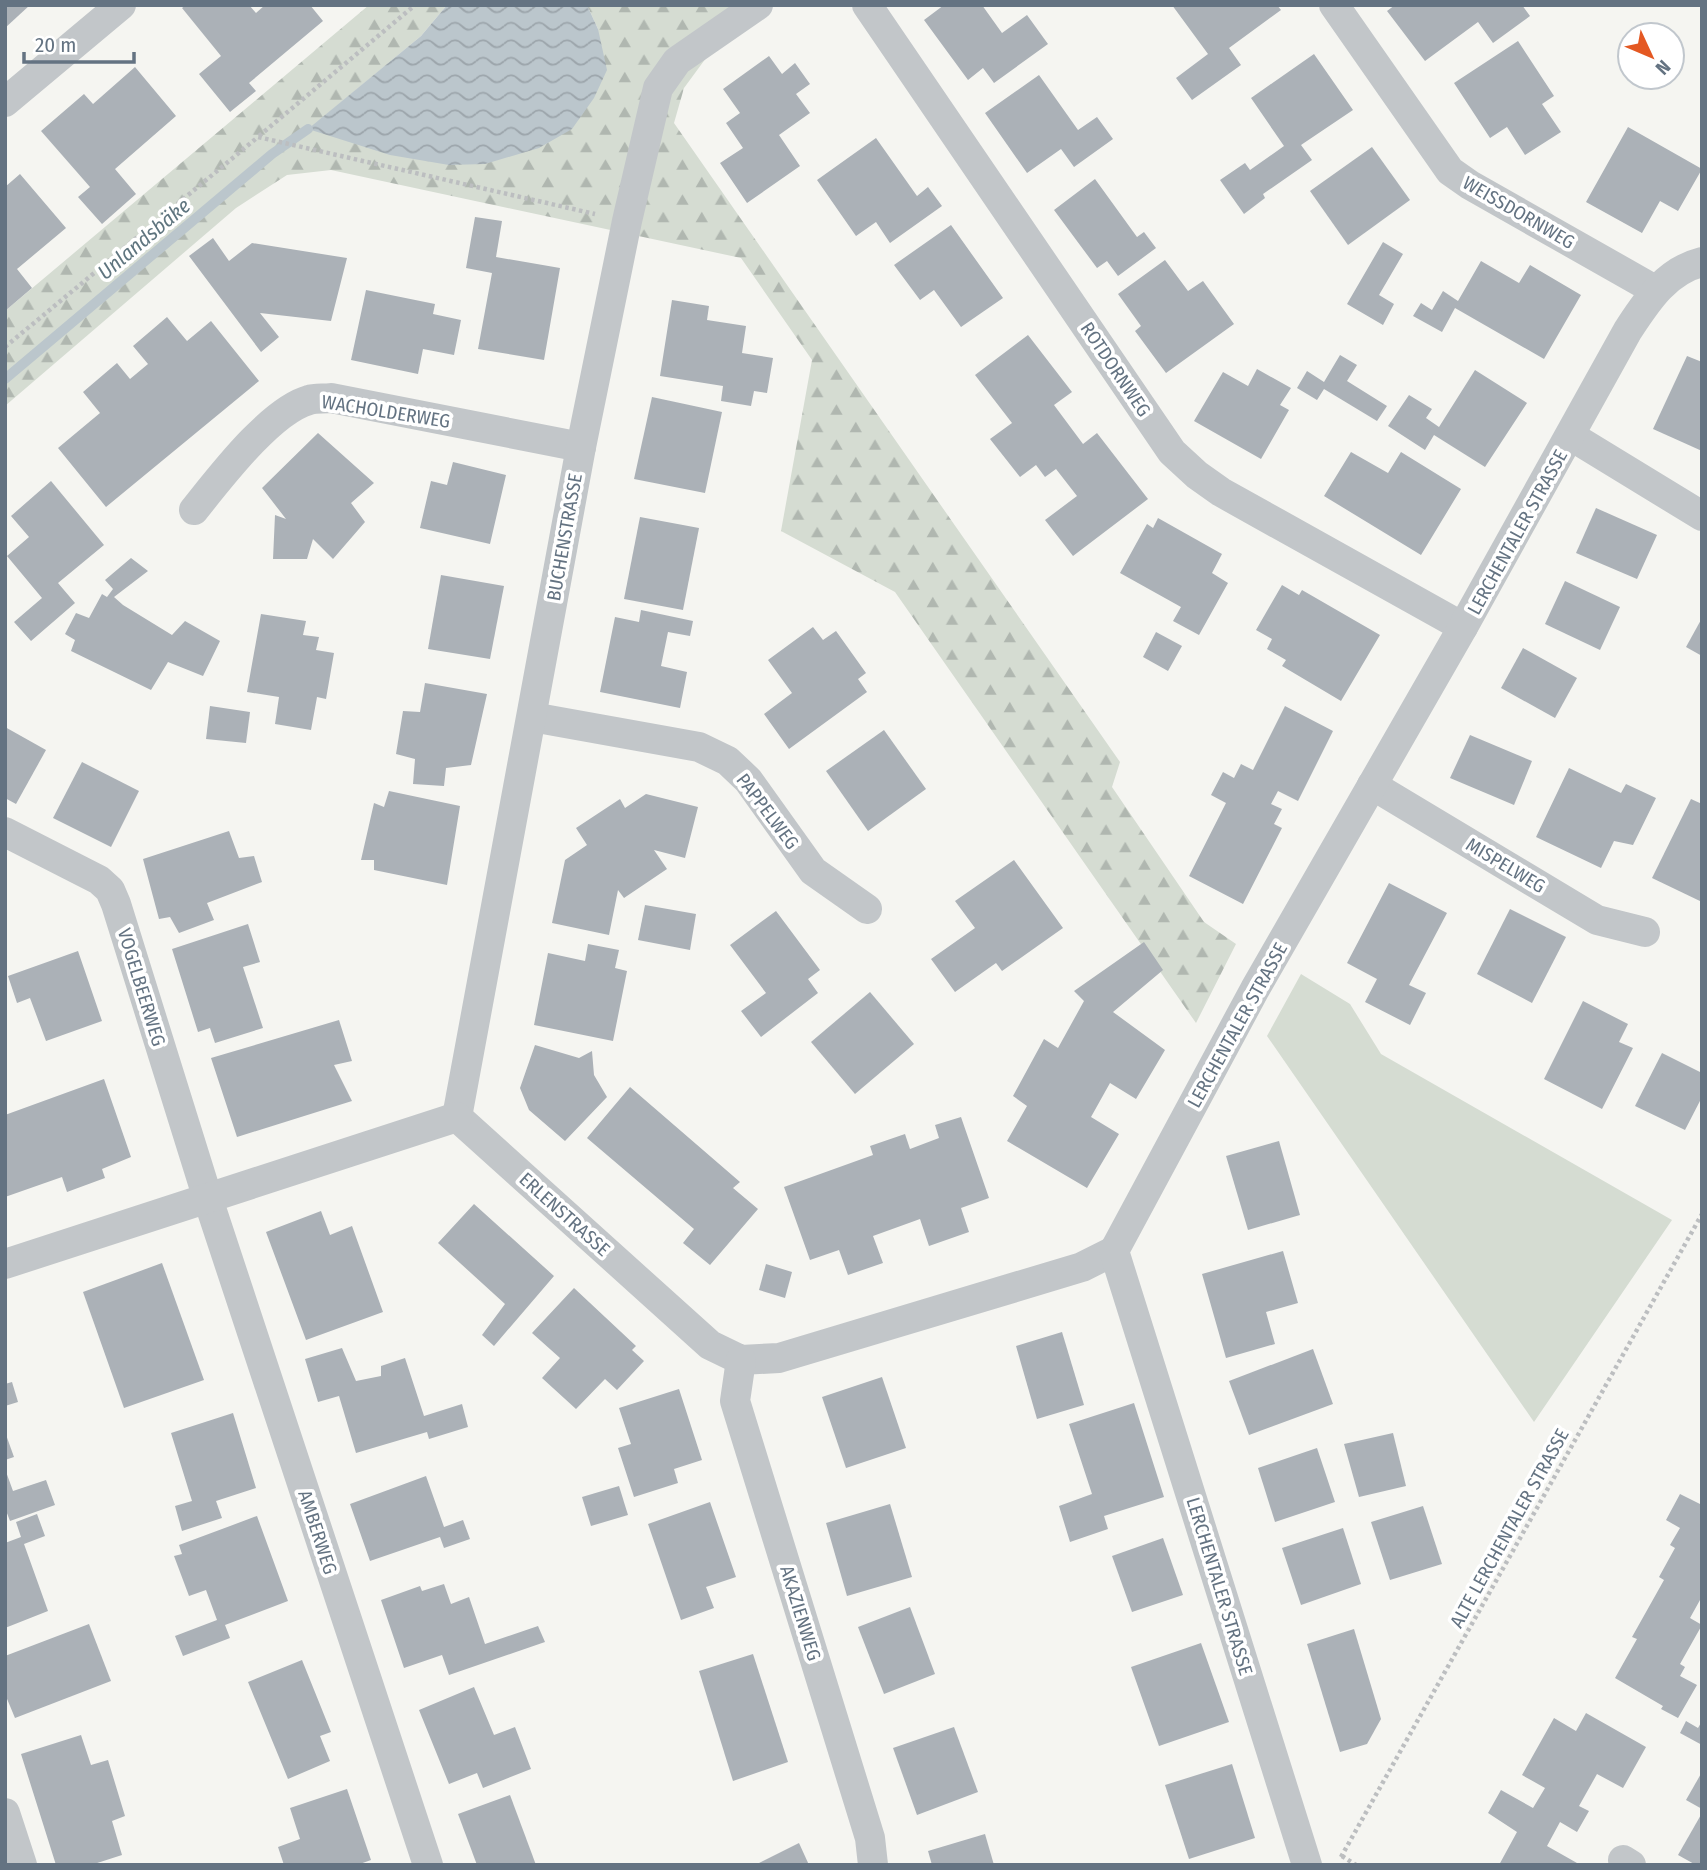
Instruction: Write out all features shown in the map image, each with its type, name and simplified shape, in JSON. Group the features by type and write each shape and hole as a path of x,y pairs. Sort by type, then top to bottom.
{"street":[{"path":"5,102 121,5"},
{"name":"BUCHENSTRASSE","path":"457,1117 581,447 627,221 658,88 677,61 758,5"},
{"name":"ROTDORNWEG","path":"867,5 1172,452 1221,492 1463,626"},
{"name":"WEISSDORNWEG","path":"1334,5 1450,171 1655,290"},
{"name":"LERCHENTALER STRASSE","path":"1307,1865 1114,1251 1255,989 1571,436 1628,330 1655,290 1688,266 1702,262"},
{"name":"WACHOLDERWEG","path":"194,510 247,446 292,407 310,399 331,398 581,447"},
{"path":"1571,436 1702,516"},
{"name":"PAPPELWEG","path":"531,717 699,747 728,761 748,780 813,871 867,909"},
{"name":"MISPELWEG","path":"1372,785 1597,920 1645,932"},
{"name":"VOGELBEERWEG","path":"5,832 99,880 110,890 208,1199"},
{"path":"5,1264 457,1117"},
{"name":"ERLENSTRASSE","path":"457,1117 710,1345 741,1360 779,1358 1082,1268 1114,1251"},
{"name":"AMBERWEG","path":"208,1199 428,1865"},
{"name":"AKAZIENWEG","path":"741,1360 735,1401 870,1838 873,1865"},
{"path":"5,1813 22,1865"}],"path":[{"path":"5,347 415,5"},
{"path":"258,137 627,221"},
{"name":"ALTE LERCHENTALER STRASSE","path":"1356,1865 1342,1856 1702,1214"}],"green space":[{"path":"369,5 447,5 421,36 309,129 598,29 587,5 745,5 684,88 674,123 1120,762 1112,787 1204,922 1236,944 1196,1023 895,592 781,531 812,360 741,258 331,170 287,175 236,208 5,406 5,311"},
{"path":"1301,974 1350,1004 1381,1054 1672,1220 1534,1422 1267,1036"}],"water":[{"path":"447,5 587,5 598,29 607,70 594,98 572,129 539,148 485,164 449,165 390,155 308,129 421,36"}],"building":[{"path":"5,5 30,5 5,28"},
{"path":"186,5 249,5 256,13 265,5 310,5 323,21 249,83 256,91 230,112 199,74 221,56 182,8"},
{"path":"944,5 982,5 1002,33 1027,15 1048,44 994,83 983,68 968,80 924,20"},
{"path":"1172,5 1277,5 1281,10 1229,48 1241,65 1192,100 1176,78 1208,54"},
{"path":"1395,5 1522,5 1530,16 1493,43 1478,22 1425,61 1387,11"},
{"path":"1518,41 1554,96 1542,104 1561,132 1525,155 1507,127 1490,138 1454,83"},
{"path":"1314,54 1353,110 1301,145 1312,160 1263,194 1265,198 1244,214 1220,180 1245,163 1250,170 1284,146 1251,98"},
{"path":"769,56 782,74 795,63 810,84 796,94 810,113 779,135 800,166 747,203 720,163 743,148 726,123 740,113 723,89"},
{"path":"135,67 176,116 115,169 136,194 102,224 78,197 90,187 41,131 84,94 93,104"},
{"path":"1039,75 1078,130 1097,117 1113,139 1074,167 1061,149 1027,173 985,113"},
{"path":"1628,127 1702,169 1678,211 1660,201 1642,233 1586,202"},
{"path":"876,138 917,196 928,187 942,206 890,243 876,222 856,236 817,180"},
{"path":"1372,147 1410,200 1348,245 1310,191"},
{"path":"20,174 66,228 17,269 32,288 5,311 5,187"},
{"path":"1095,179 1137,237 1144,232 1156,248 1118,276 1107,261 1097,268 1054,210"},
{"path":"475,217 502,221 496,257 560,268 544,360 478,349 492,273 466,268"},
{"path":"951,225 1003,298 961,327 934,290 920,300 894,265"},
{"path":"213,238 229,261 252,243 347,258 331,321 260,313 279,337 261,352 189,256"},
{"path":"1383,242 1403,254 1379,295 1394,304 1383,325 1347,304"},
{"path":"1165,260 1188,291 1203,281 1234,324 1166,373 1135,331 1141,326 1118,294"},
{"path":"1481,261 1519,283 1530,265 1581,295 1544,359 1455,308 1442,332 1413,316 1421,303 1432,310 1443,291 1458,301"},
{"path":"366,290 435,304 433,314 461,320 454,355 423,349 418,374 351,360"},
{"path":"672,300 709,306 707,320 746,326 742,353 773,358 767,393 754,391 751,406 721,401 723,386 660,376"},
{"path":"167,317 187,341 211,321 259,381 106,507 58,448 100,413 83,392 117,363 130,379 148,364 133,346"},
{"path":"1028,335 1072,392 1054,405 1083,444 1097,433 1148,499 1073,556 1045,520 1077,496 1056,469 1045,477 1036,465 1020,477 990,439 1012,423 975,375"},
{"path":"1340,355 1357,365 1347,381 1387,406 1377,421 1324,389 1317,400 1297,388 1307,371 1324,382"},
{"path":"1687,356 1702,362 1702,451 1653,429"},
{"path":"1257,369 1291,388 1280,405 1289,410 1261,459 1194,421 1223,372 1248,386"},
{"path":"1475,370 1527,403 1485,467 1434,435 1425,450 1388,426 1409,395 1432,409 1426,418 1439,427"},
{"path":"652,397 722,412 705,493 634,479"},
{"path":"318,433 374,483 351,503 365,522 333,559 313,539 307,559 273,559 275,515 286,519 262,488"},
{"path":"1351,452 1388,473 1401,452 1461,489 1421,555 1324,496"},
{"path":"453,462 506,475 490,544 420,528 431,481 447,485"},
{"path":"51,481 104,545 58,583 75,603 31,641 14,622 42,598 7,556 29,537 11,516"},
{"path":"1596,508 1657,535 1637,579 1576,553"},
{"path":"640,517 699,528 683,610 624,599"},
{"path":"1158,518 1222,554 1212,573 1228,583 1199,635 1173,621 1181,607 1120,573 1147,524 1153,528"},
{"path":"131,558 148,571 114,597 172,635 185,621 220,641 203,676 168,662 151,690 71,651 75,640 65,634 76,613 89,618 102,594 107,597 113,589 105,580"},
{"path":"441,575 504,586 490,659 428,649"},
{"path":"1565,581 1620,607 1600,650 1545,624"},
{"path":"1282,585 1299,595 1302,590 1380,635 1341,701 1282,666 1286,660 1267,649 1272,639 1256,630"},
{"path":"641,610 693,621 690,636 668,632 661,666 687,672 680,708 600,692 615,617 639,622"},
{"path":"261,614 306,621 303,635 319,637 316,650 334,653 326,699 317,697 311,730 275,724 279,697 247,692"},
{"path":"1702,618 1702,656 1686,647"},
{"path":"813,627 823,640 836,631 866,673 858,679 867,692 789,749 764,714 792,693 768,660"},
{"path":"1156,632 1182,646 1168,671 1143,657"},
{"path":"1523,648 1577,678 1555,718 1501,688"},
{"path":"425,683 487,694 471,765 446,768 444,786 413,784 415,759 396,754 403,711 420,712"},
{"path":"210,706 250,712 246,743 206,739"},
{"path":"1285,706 1333,731 1298,801 1278,791 1271,804 1282,809 1274,824 1282,828 1243,904 1189,876 1226,803 1211,795 1223,772 1234,778 1241,764 1253,770"},
{"path":"5,727 46,750 16,804 5,798"},
{"path":"884,730 926,789 868,831 826,771"},
{"path":"1470,735 1532,761 1514,805 1450,778"},
{"path":"82,762 139,791 111,847 53,818"},
{"path":"1569,768 1621,793 1626,784 1656,798 1633,845 1614,841 1601,868 1536,837"},
{"path":"389,791 460,806 447,885 374,870 374,860 361,860 374,803 384,807"},
{"path":"646,794 698,807 685,858 654,850 667,869 624,898 618,890 609,935 552,923 565,860 587,845 576,828 620,799 625,808"},
{"path":"1691,799 1702,804 1702,902 1652,878"},
{"path":"229,831 239,858 254,856 262,882 207,903 214,920 179,933 170,917 159,919 143,859"},
{"path":"1014,860 1063,928 1002,971 996,963 955,992 931,959 975,928 955,901"},
{"path":"1389,883 1447,913 1409,985 1426,993 1410,1025 1365,1002 1377,979 1347,963"},
{"path":"645,905 696,914 690,950 638,940"},
{"path":"1510,909 1566,937 1532,1003 1477,974"},
{"path":"776,911 820,970 808,979 818,993 761,1037 741,1011 766,993 730,945"},
{"path":"248,924 260,962 243,967 263,1028 215,1043 210,1028 198,1032 172,949"},
{"path":"1144,942 1163,970 1113,1012 1165,1050 1136,1099 1110,1083 1091,1117 1119,1134 1087,1188 1007,1141 1027,1106 1013,1096 1044,1039 1058,1048 1084,1001 1074,991"},
{"path":"588,944 619,950 615,968 627,971 613,1041 534,1025 548,953 585,961"},
{"path":"78,951 102,1021 46,1041 30,998 17,1003 8,976"},
{"path":"870,992 914,1044 855,1094 811,1042"},
{"path":"1583,1001 1628,1024 1619,1042 1633,1048 1602,1109 1544,1079"},
{"path":"339,1020 352,1061 334,1065 352,1101 237,1137 211,1058"},
{"path":"535,1045 579,1058 592,1051 594,1075 607,1097 565,1141 529,1110 520,1088"},
{"path":"1662,1053 1702,1073 1702,1097 1685,1130 1635,1106"},
{"path":"104,1079 131,1157 102,1169 105,1178 67,1192 62,1177 5,1197 5,1115"},
{"path":"630,1087 740,1182 733,1188 758,1209 710,1265 683,1243 694,1229 587,1138"},
{"path":"961,1117 989,1198 961,1208 969,1232 929,1246 920,1219 873,1236 883,1263 848,1275 839,1250 810,1260 784,1187 873,1155 870,1146 905,1134 910,1149 939,1138 935,1125"},
{"path":"1279,1141 1300,1215 1248,1230 1226,1156"},
{"path":"474,1204 554,1276 494,1346 482,1335 505,1304 438,1243"},
{"path":"321,1211 330,1235 352,1226 383,1312 306,1340 266,1232"},
{"path":"1283,1251 1298,1303 1266,1312 1275,1344 1226,1358 1202,1274"},
{"path":"162,1263 204,1380 124,1408 83,1292"},
{"path":"766,1264 792,1272 785,1298 759,1290"},
{"path":"574,1288 636,1346 632,1350 644,1361 617,1390 605,1379 576,1409 542,1378 560,1358 532,1333"},
{"path":"1062,1332 1084,1405 1037,1419 1016,1346"},
{"path":"342,1348 356,1381 381,1376 381,1366 405,1358 424,1416 462,1404 468,1427 429,1439 427,1432 356,1453 339,1396 318,1402 305,1359"},
{"path":"1313,1349 1333,1404 1249,1435 1229,1381"},
{"path":"882,1377 906,1448 846,1468 822,1397"},
{"path":"12,1382 18,1402 5,1406 5,1384"},
{"path":"679,1389 702,1460 674,1469 678,1483 634,1497 618,1448 631,1444 619,1408"},
{"path":"1134,1403 1164,1497 1104,1516 1108,1529 1070,1542 1059,1506 1092,1494 1069,1424"},
{"path":"233,1413 256,1488 216,1501 222,1518 182,1531 175,1506 192,1501 171,1433"},
{"path":"5,1432 14,1457 5,1460"},
{"path":"1393,1433 1406,1486 1359,1497 1344,1444"},
{"path":"1317,1448 1335,1502 1275,1522 1258,1468"},
{"path":"5,1469 13,1491 46,1480 55,1505 10,1521 5,1508"},
{"path":"426,1476 444,1527 463,1520 470,1539 444,1548 440,1537 370,1561 350,1504"},
{"path":"619,1486 628,1515 591,1526 582,1497"},
{"path":"1680,1494 1702,1505 1702,1601 1700,1600 1690,1618 1702,1625 1680,1664 1685,1667 1680,1676 1697,1685 1678,1718 1615,1678 1637,1639 1632,1637 1664,1580 1659,1577 1675,1548 1670,1545 1680,1528 1666,1520"},
{"path":"710,1502 736,1577 706,1587 714,1608 681,1620 648,1524"},
{"path":"890,1504 912,1577 847,1596 826,1523"},
{"path":"1423,1506 1442,1564 1390,1580 1371,1522"},
{"path":"37,1514 45,1536 24,1544 48,1611 5,1628 5,1543 21,1537 16,1522"},
{"path":"257,1516 288,1601 225,1625 230,1638 183,1656 175,1636 217,1620 206,1590 189,1596 174,1556 182,1554 179,1545"},
{"path":"1343,1528 1361,1584 1301,1605 1282,1548"},
{"path":"1163,1538 1183,1595 1132,1612 1112,1556"},
{"path":"444,1584 451,1604 469,1597 485,1644 538,1626 545,1642 449,1675 442,1655 404,1668 381,1600 420,1586 422,1591"},
{"path":"910,1607 935,1674 884,1694 858,1627"},
{"path":"89,1624 111,1681 15,1718 5,1694 5,1656"},
{"path":"1354,1629 1381,1719 1367,1744 1340,1752 1307,1644"},
{"path":"1201,1643 1229,1722 1159,1746 1131,1667"},
{"path":"753,1654 788,1762 733,1781 699,1671"},
{"path":"302,1660 331,1732 320,1736 330,1761 288,1779 248,1682"},
{"path":"474,1687 494,1735 515,1727 531,1769 483,1788 477,1773 449,1784 419,1710"},
{"path":"1586,1713 1646,1747 1623,1788 1597,1774 1579,1806 1589,1811 1577,1832 1560,1822 1547,1846 1577,1863 1576,1865 1499,1865 1517,1832 1488,1813 1501,1790 1533,1808 1545,1788 1522,1775 1554,1718 1576,1731"},
{"path":"1686,1721 1698,1728 1702,1721 1702,1745 1680,1733"},
{"path":"954,1727 978,1792 917,1815 893,1748"},
{"path":"81,1735 91,1765 108,1760 125,1816 112,1821 122,1855 91,1865 56,1865 21,1754"},
{"path":"1232,1764 1255,1838 1189,1859 1165,1785"},
{"path":"1702,1772 1702,1809 1686,1800"},
{"path":"347,1789 371,1860 357,1865 284,1865 278,1847 300,1839 290,1808"},
{"path":"510,1795 536,1865 477,1865 458,1814"},
{"path":"1702,1813 1702,1865 1696,1865 1678,1855"},
{"path":"985,1834 994,1865 932,1865 928,1851"},
{"path":"799,1843 809,1865 755,1865"}],"waterway":[{"name":"Unlandsbäke","path":"5,379 272,154 308,129"}]}
